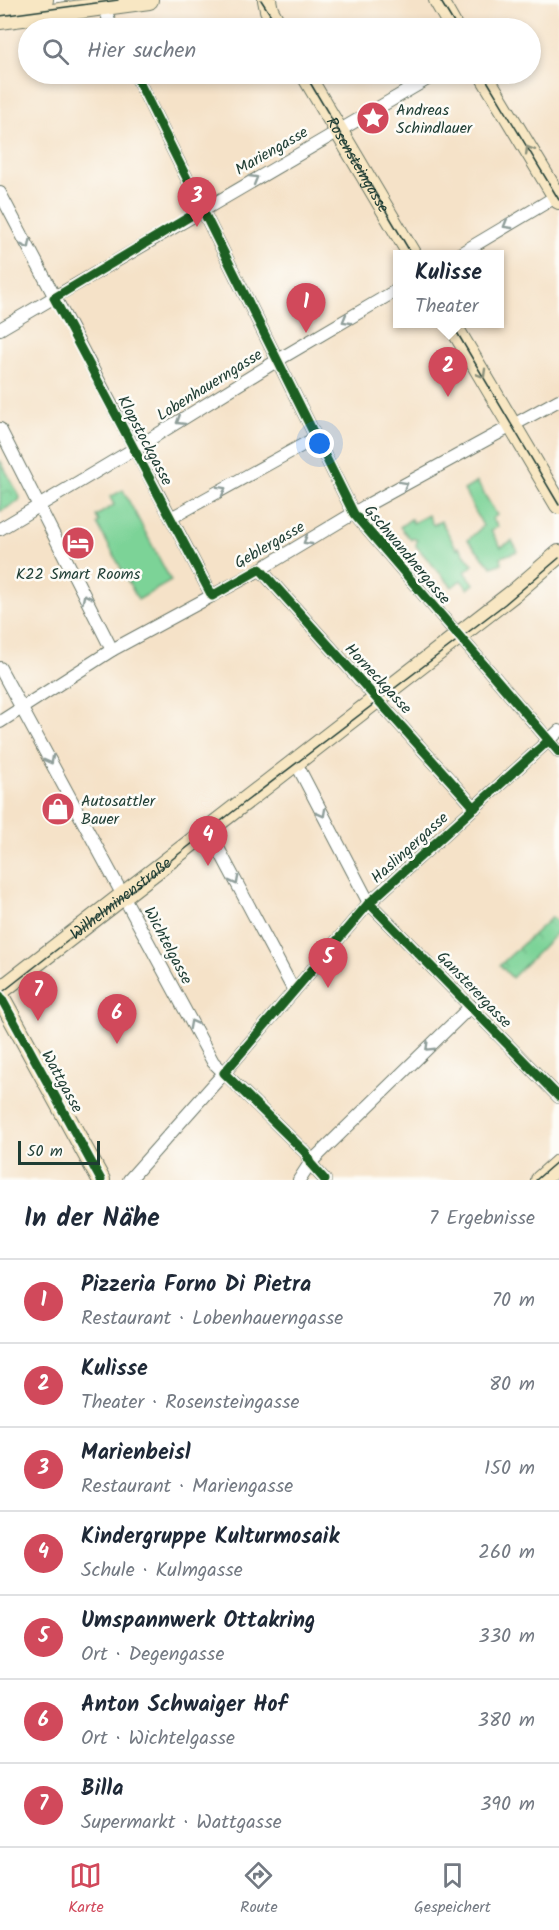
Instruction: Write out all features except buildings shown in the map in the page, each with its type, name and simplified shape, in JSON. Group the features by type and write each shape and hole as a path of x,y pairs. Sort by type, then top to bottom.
{"street":[{"path":"0,6 44,0"},
{"path":"0,20 103,3 149,0"},
{"path":"267,0 273,18"},
{"path":"438,0 448,18"},
{"path":"103,3 108,18"},
{"name":"Gschwandnergasse","path":"140,84 204,208 354,514 559,752"},
{"name":"Rosensteingasse","path":"311,84 409,250"},
{"name":"Mariengasse","path":"0,329 418,84"},
{"path":"467,250 558,198 489,84"},
{"name":"Klopstockgasse","path":"0,192 212,596"},
{"name":"Lobenhauerngasse","path":"0,529 393,292"},
{"path":"454,328 559,505"},
{"name":"Geblergasse","path":"0,722 112,650 559,400"},
{"path":"0,429 112,650"},
{"path":"171,518 317,437"},
{"name":"Wilhelminenstraße","path":"0,991 515,592 559,554"},
{"name":"Horneckgasse","path":"260,569 475,808"},
{"name":"Wichtelgasse","path":"0,668 213,1062 306,1152 310,1163 325,1180"},
{"name":"Haslingergasse","path":"129,1180 369,903 559,731"},
{"path":"295,762 369,903"},
{"path":"208,829 294,991"},
{"name":"Gansterergasse","path":"369,903 559,1097"},
{"name":"Wattgasse","path":"0,996 101,1180"},
{"path":"299,1180 310,1163 471,1006"},
{"path":"540,1180 559,1163"}],"green space":[{"path":"0,460 20,497 19,501 0,512"},
{"path":"477,482 497,515 492,519 498,526 491,531 501,547 512,541 518,551 501,557 502,563 492,567 468,540 483,526 464,490"},
{"path":"123,490 171,581 138,600 97,524 99,522 96,516 114,505 110,497"},
{"path":"428,515 433,525 441,521 457,549 459,547 473,565 465,572 474,584 468,589 461,580 452,587 416,546 417,540 412,538 411,540 400,527 411,519 413,523"},
{"path":"552,917 559,924 559,931 512,978 500,965"}],"tram line":[{"path":"0,16 118,0"},
{"path":"261,0 273,18"},
{"path":"440,0 451,18"},
{"path":"311,84 409,250"},
{"path":"489,84 559,200"},
{"path":"454,328 559,505"},
{"path":"0,994 244,803 505,604 559,558"},
{"path":"536,1180 559,1160"}],"cycle path":[{"path":"140,84 354,514 559,752"},
{"path":"204,208 54,298 212,596 260,569 475,808"},
{"path":"325,1180 310,1163 306,1153 224,1073 369,903 548,741"},
{"path":"369,903 559,1097"},
{"path":"0,996 101,1180"}],"place":[{"name":"Andreas Schindlauer","path":"373,118"},
{"name":"Marienbeisl","path":"197,227"},
{"name":"Pizzeria Forno Di Pietra","path":"306,333"},
{"name":"Kulisse","path":"448,397"},
{"name":"K22 Smart Rooms","path":"78,543"},
{"name":"Autosattler Bauer","path":"58,809"},
{"name":"Kindergruppe Kulturmosaik","path":"208,866"},
{"name":"Umspannwerk Ottakring","path":"328,988"},
{"name":"Billa","path":"38,1021"},
{"name":"Anton Schwaiger Hof","path":"117,1044"}]}
